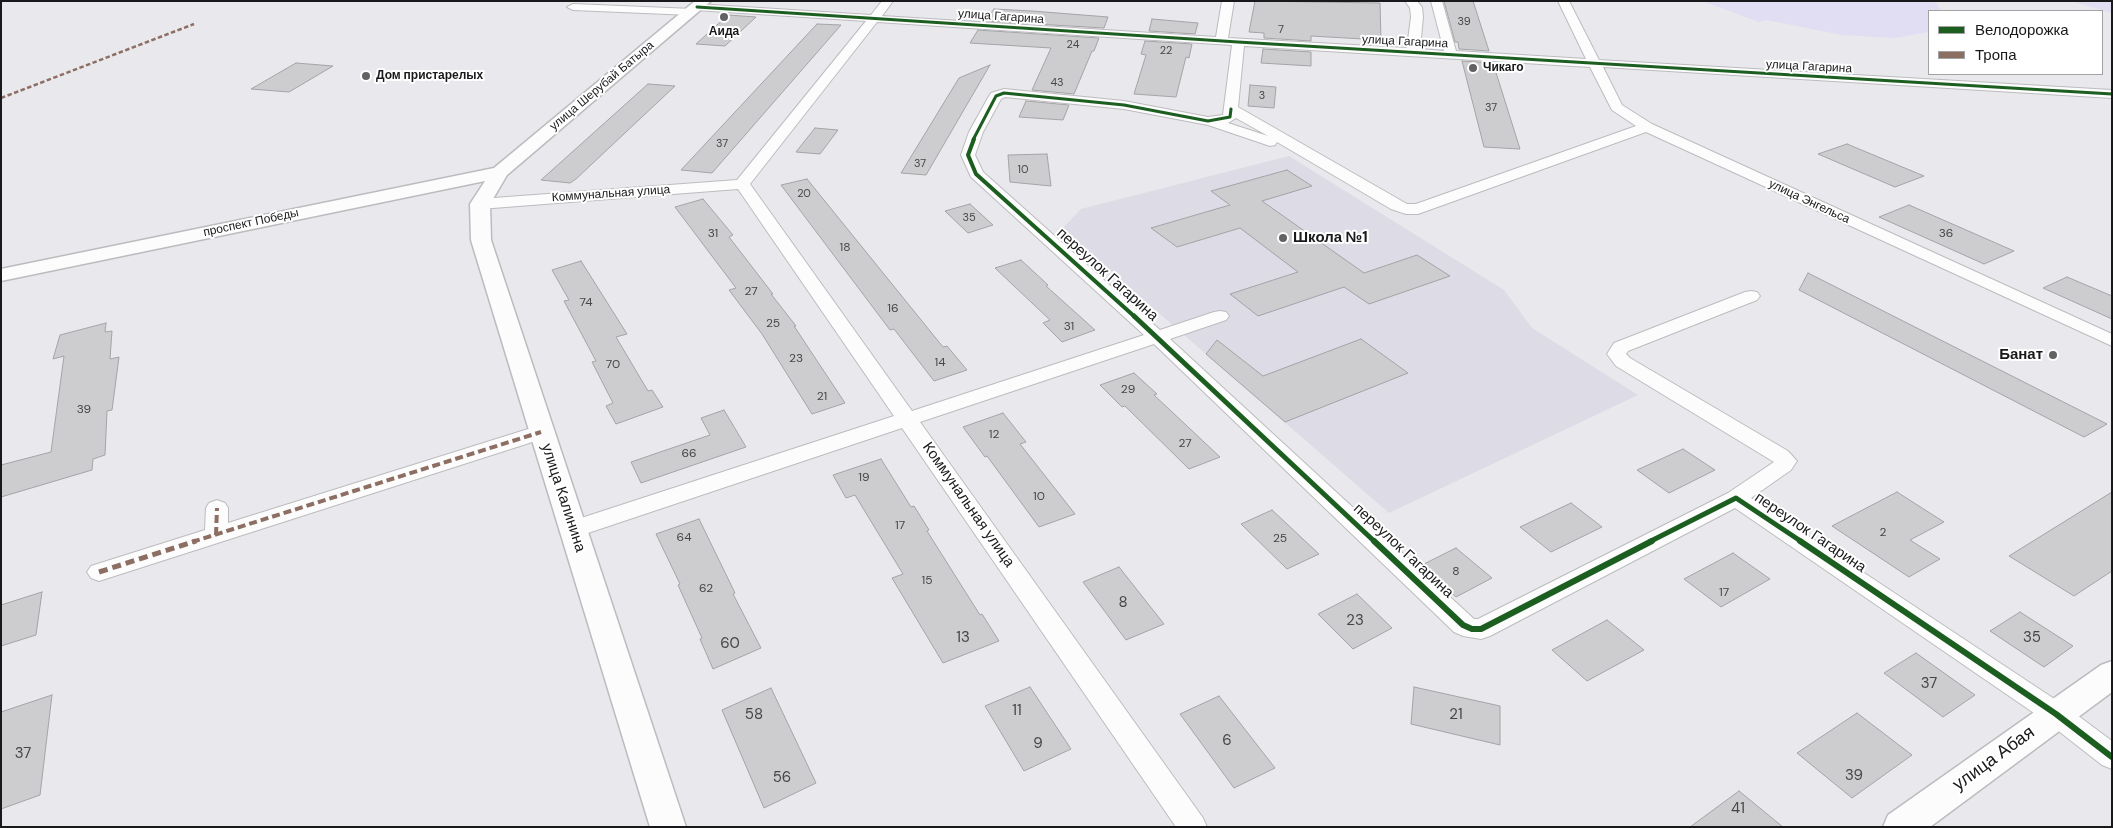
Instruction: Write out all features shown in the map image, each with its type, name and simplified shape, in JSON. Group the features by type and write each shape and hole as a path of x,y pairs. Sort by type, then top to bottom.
{"street":[{"path":"742,184 888,1"},
{"path":"1221,41 1228,1"},
{"path":"1410,1 1416,7 1417,17 1413,52"},
{"path":"1436,1 1451,55"},
{"name":"улица Энгельса","path":"1563,1 1617,107 1647,127 2112,342"},
{"name":"улица Гагарина","path":"573,7 697,7 1221,41 2112,94"},
{"name":"улица Шерубай Батыра","path":"500,172 697,7"},
{"path":"1208,121 1226,119 1230,116 1238,42"},
{"name":"переулок Гагарина","path":"1208,121 1124,105 998,94 976,132 968,155 976,174 1156,336 1462,624 1472,629 1481,629 1736,498 2056,714 2112,757"},
{"path":"1231,109 1396,206 1406,209 1418,209 1647,127"},
{"path":"1208,121 1310,156"},
{"path":"480,204 500,172"},
{"name":"проспект Победы","path":"1,275 500,172"},
{"name":"Коммунальная улица","path":"480,204 742,184 1193,827"},
{"name":"улица Калинина","path":"480,204 481,240 668,827"},
{"path":"1736,498 1784,465 1786,461 1781,456 1623,362 1616,354 1621,347 1751,296"},
{"path":"574,529 1220,316"},
{"path":"99,572 541,432"},
{"path":"216,534 217,508"},
{"name":"улица Абая","path":"1901,827 2112,674"}],"shaded area":[{"path":"1702,1 1932,1 1936,3 1940,10 1928,10 1928,32 1894,38 1842,35 1767,20 1759,22"},
{"path":"2071,1 2112,1 2112,13"},
{"path":"1289,156 1504,290 1532,328 1638,395 1389,513 1062,229 1081,209"}],"building":[{"path":"1255,1 1380,3 1381,40 1311,36 1311,41 1264,38 1264,33 1249,32"},
{"path":"1444,1 1473,1 1489,51 1459,49 1458,42 1455,42"},
{"path":"994,9 1108,17 1104,28 985,21"},
{"path":"728,15 756,17 725,46 696,44"},
{"path":"1152,19 1198,23 1195,34 1149,31"},
{"path":"817,24 841,25 712,173 681,170"},
{"path":"978,30 1099,38 1074,94 1032,90 1051,48 970,43"},
{"path":"1145,41 1192,44 1189,58 1186,57 1176,97 1134,94 1146,55 1141,54"},
{"path":"1263,49 1311,52 1311,66 1261,63"},
{"path":"1462,61 1493,63 1520,149 1484,147"},
{"path":"296,63 333,66 289,92 251,89"},
{"path":"990,65 926,175 901,173 959,78"},
{"path":"648,84 675,86 576,179 570,183 541,180"},
{"path":"1250,85 1276,87 1274,108 1248,106"},
{"path":"1026,101 1069,105 1063,120 1019,117"},
{"path":"815,128 838,130 820,154 796,152"},
{"path":"1847,144 1924,176 1895,187 1818,154"},
{"path":"1047,154 1051,186 1010,182 1008,155"},
{"name":"Школа №1","path":"1287,170 1312,186 1262,201 1364,273 1417,255 1450,276 1369,304 1344,287 1258,316 1230,294 1298,272 1240,228 1177,247 1151,228 1230,205 1211,191"},
{"path":"807,179 943,347 947,346 967,370 934,381 894,329 890,330 781,185"},
{"path":"703,199 733,235 729,237 796,326 794,326 845,403 812,414 762,334 729,290 736,288 675,207"},
{"path":"970,204 993,225 968,233 945,211"},
{"path":"1909,205 2014,251 1984,264 1879,217"},
{"path":"1021,260 1048,285 1046,286 1095,330 1062,342 1043,323 1050,320 995,268"},
{"path":"581,261 627,334 616,337 648,391 652,390 663,407 616,424 606,406 613,403 592,362 596,361 564,301 569,300 552,270"},
{"path":"1808,273 2107,424 2084,437 1799,290"},
{"path":"2067,277 2112,296 2112,319 2043,288"},
{"path":"106,323 105,332 112,331 110,359 119,357 112,410 107,411 105,455 93,459 92,470 1,497 1,465 51,452 64,356 53,359 60,335"},
{"path":"1361,339 1408,373 1285,422 1206,354 1217,340 1263,376"},
{"path":"1134,373 1157,394 1154,395 1220,457 1189,469 1125,406 1122,407 1100,385"},
{"path":"724,410 746,447 641,483 631,462 710,435 701,418"},
{"path":"1003,413 1026,442 1020,444 1075,514 1039,527 987,456 985,457 963,427"},
{"path":"1683,449 1715,470 1669,493 1637,470"},
{"path":"881,459 911,507 914,506 929,530 927,531 980,615 982,614 999,641 943,663 892,578 903,574 855,495 846,498 833,475"},
{"path":"1897,492 1944,522 1910,540 1940,559 1909,577 1832,526"},
{"path":"2112,492 2112,571 2074,596 2009,556"},
{"path":"1571,503 1602,527 1551,552 1520,527"},
{"path":"1272,510 1319,554 1287,569 1241,524"},
{"path":"699,519 735,593 733,594 761,648 713,669 700,639 702,638 678,585 680,584 656,534"},
{"path":"1456,548 1492,578 1456,597 1420,566"},
{"path":"1733,553 1770,579 1721,607 1684,579"},
{"path":"1119,567 1164,624 1126,640 1083,582"},
{"path":"42,592 36,635 1,646 1,605"},
{"path":"1357,594 1392,628 1353,649 1318,614"},
{"path":"2020,612 2073,646 2044,667 1990,631"},
{"path":"1607,620 1644,650 1587,681 1552,650"},
{"path":"1916,653 1975,695 1943,717 1884,673"},
{"path":"1030,687 1071,749 1024,771 985,706"},
{"path":"1414,687 1500,706 1500,745 1411,724"},
{"path":"771,688 816,783 764,808 722,710"},
{"path":"52,695 40,795 1,809 1,712"},
{"path":"1219,696 1275,768 1234,788 1180,714"},
{"path":"1857,713 1912,755 1852,798 1797,753"},
{"path":"1739,791 1783,827 1690,827"}],"marked path":[{"path":"1,98 194,24"},
{"path":"99,572 541,432"},
{"path":"216,535 217,508"}],"cycle path":[{"path":"697,7 1238,42 2112,94"},
{"path":"1231,109 1230,117 1208,121 1124,105 1004,93 996,96 976,132 968,155 976,174 1156,336 1463,625 1472,629 1481,629 1736,498 2056,714 2112,757"}],"place":[{"name":"Аида","path":"724,17"},
{"name":"Чикаго","path":"1473,68"},
{"name":"Дом пристарелых","path":"366,76"},
{"name":"Школа №1","path":"1283,238"},
{"name":"Банат","path":"2053,355"}]}
